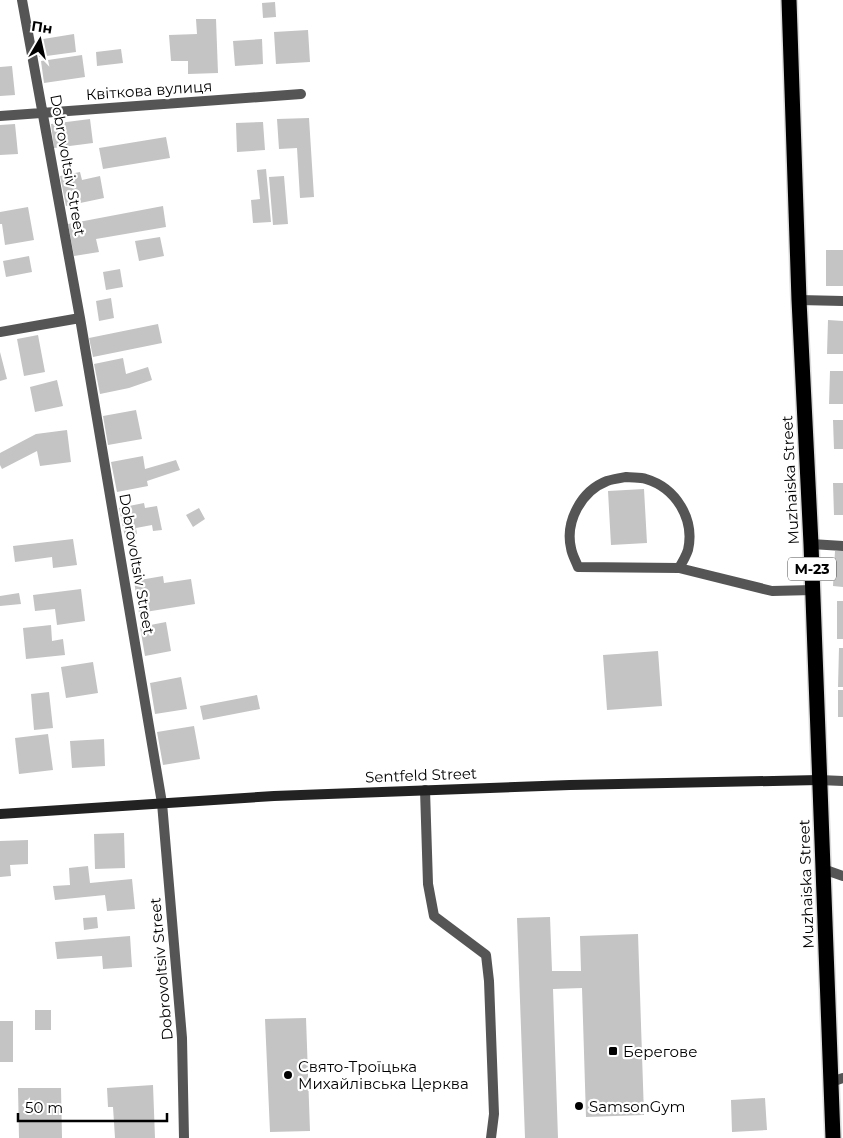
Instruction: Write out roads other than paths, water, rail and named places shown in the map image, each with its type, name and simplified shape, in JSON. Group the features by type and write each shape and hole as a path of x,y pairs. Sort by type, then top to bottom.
{"highway":[{"name":"Muzhaiska Street","path":"789,0 799,300 813,590 819,780 837,1080 833,1138"}],"street":[{"name":"Dobrovoltsiv Street","path":"22,0 80,318 162,803 182,1038 184,1138"},
{"name":"Квіткова вулиця","path":"0,116 301,94"},
{"path":"799,300 843,301"},
{"path":"0,332 80,318"},
{"path":"679,568 688,551 690,533 686,515 676,498 662,486 645,479 626,477 606,481 589,492 577,508 570,527 570,534 571,548 578,567 679,568 772,591 813,590"},
{"path":"811,544 843,546"},
{"name":"Sentfeld Street","path":"0,814 274,796 425,790 819,780 843,781"},
{"path":"425,790 428,884 434,916 486,955 494,1114 491,1138"},
{"path":"823,869 843,876"}],"place":[{"name":"Берегове","path":"613,1051"},
{"name":"Свято-Троїцька Михайлівська Церква","path":"288,1075"},
{"name":"SamsonGym","path":"579,1106"}]}
